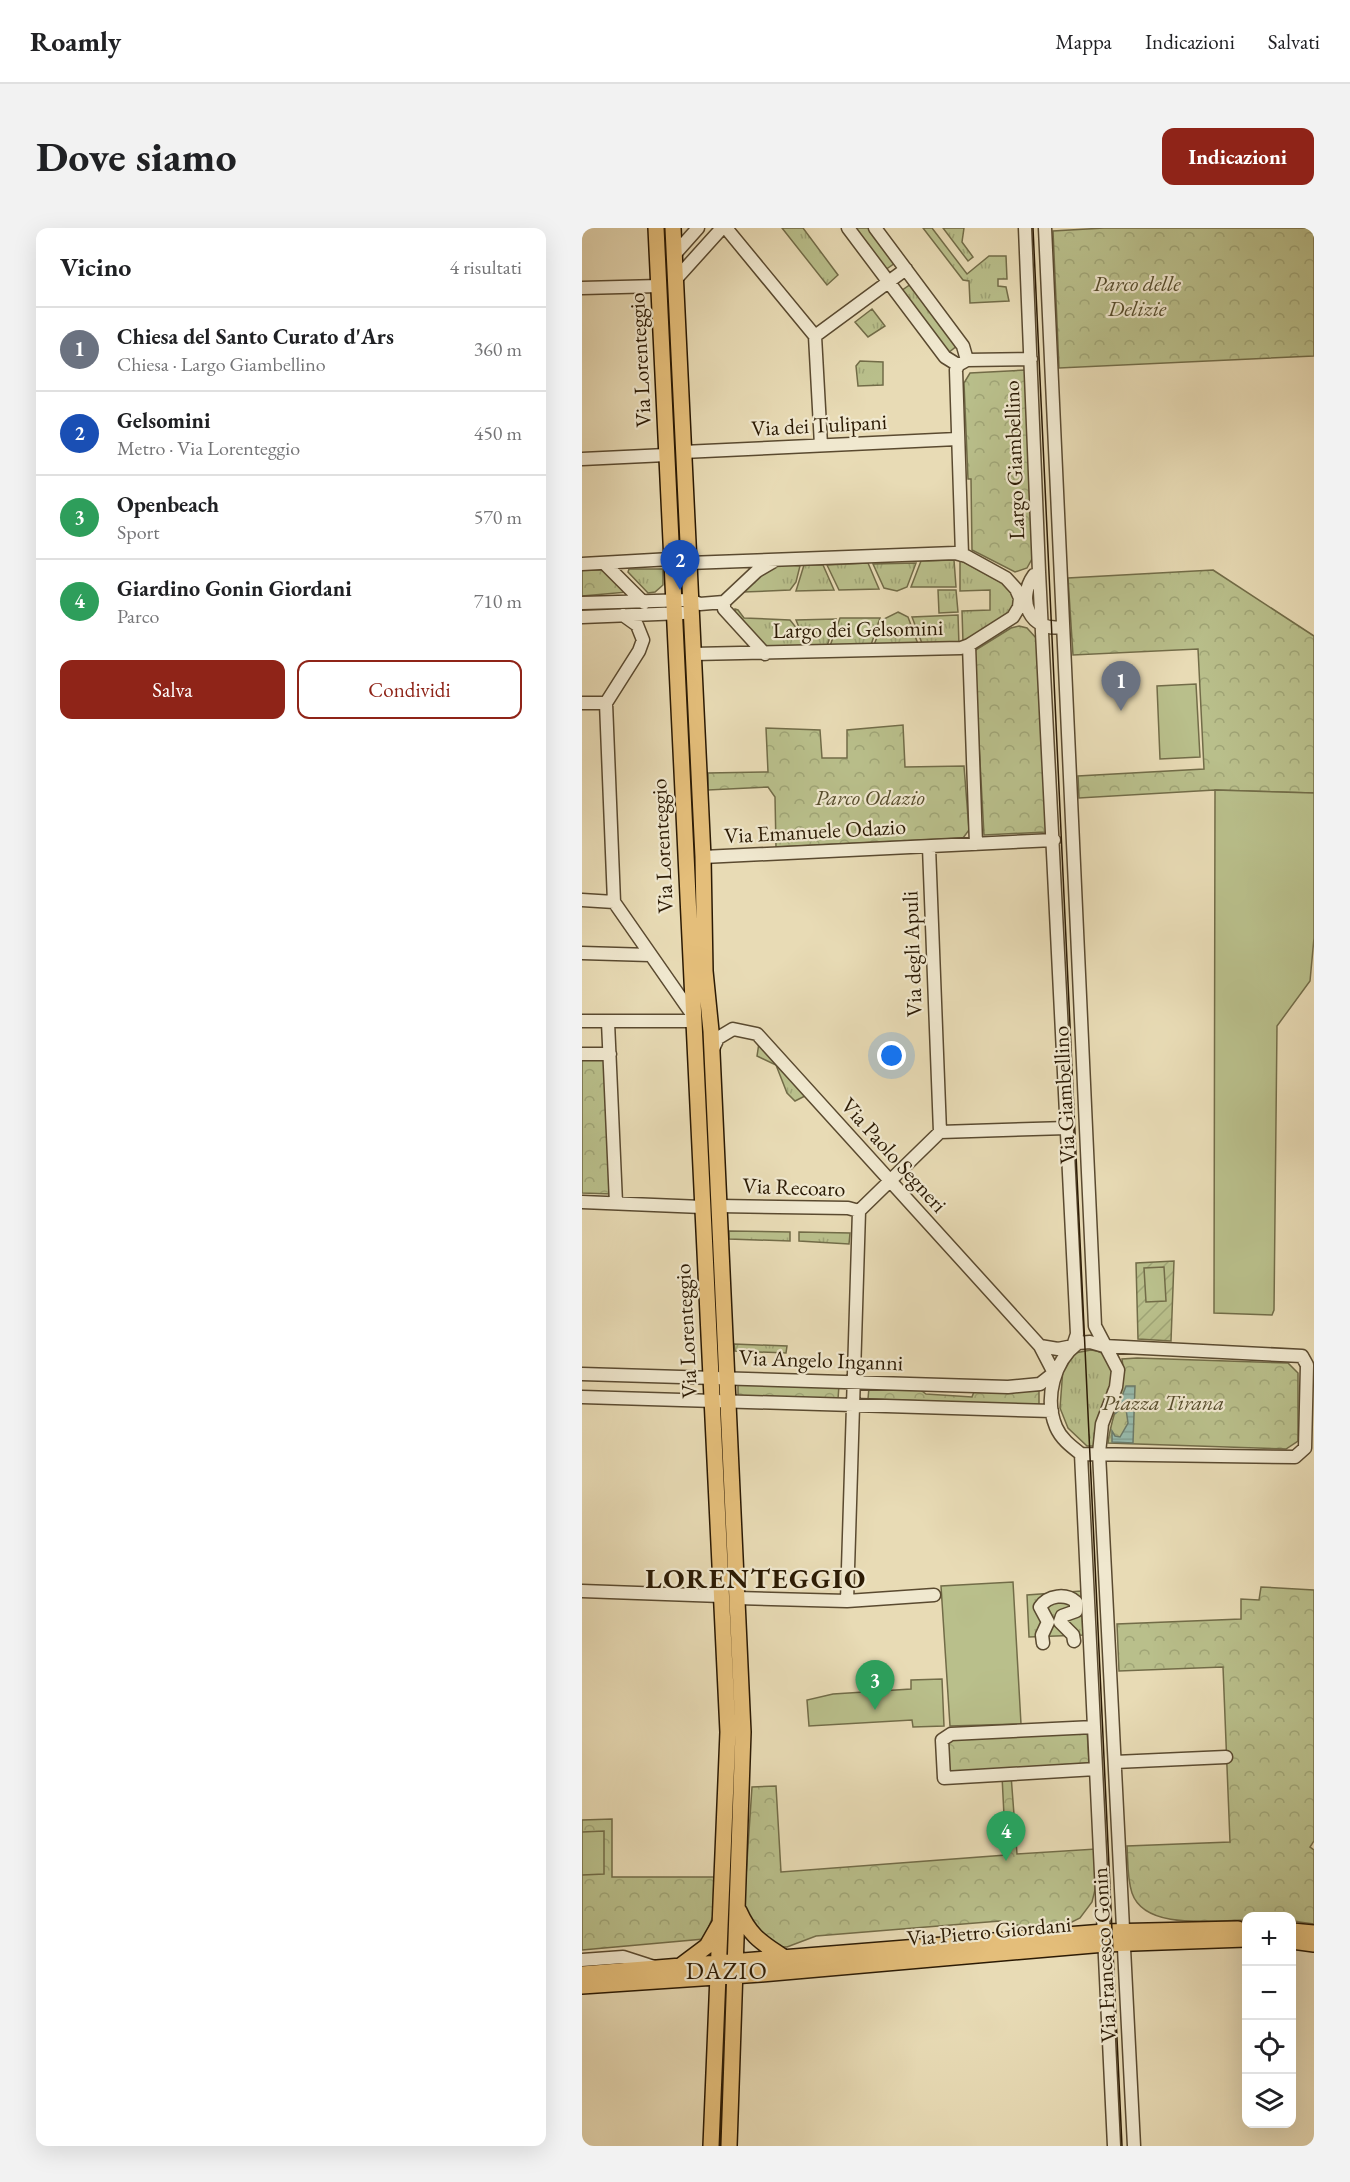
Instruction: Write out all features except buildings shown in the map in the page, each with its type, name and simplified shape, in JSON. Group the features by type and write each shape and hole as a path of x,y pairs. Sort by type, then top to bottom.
{"main road":[{"name":"Via Lorenteggio","path":"656,228 732,1840 738,1907 729,2146"},
{"name":"Via Lorenteggio","path":"673,228 703,857 705,971 710,1021 743,1732 721,1919 711,2146"},
{"path":"685,857 703,857"},
{"path":"689,921 705,921"},
{"path":"693,1017 710,1021"},
{"path":"698,1127 707,1124 714,1126"},
{"path":"705,1286 723,1285"},
{"path":"738,1907 745,1924 759,1942 786,1959"},
{"path":"679,1967 707,1946 721,1919"},
{"name":"Via Pietro Giordani","path":"735,1969 786,1959 1242,1929"},
{"path":"1298,1935 1314,1944"},
{"name":"Via Pietro Giordani","path":"1126,1937 1242,1939"},
{"name":"Via Pietro Giordani","path":"735,1969 1104,1938"},
{"path":"582,1974 679,1967 719,1970"},
{"path":"582,1986 735,1969"}],"street":[{"path":"674,255 698,228"},
{"path":"676,279 724,228 815,336 821,445"},
{"path":"848,228 948,361 962,362"},
{"path":"875,228 963,346 962,362 955,377 962,555"},
{"path":"1025,228 1031,359"},
{"name":"Largo Giambellino","path":"1045,228 1073,840"},
{"path":"815,336 906,269"},
{"path":"582,288 659,286"},
{"name":"Largo Giambellino","path":"962,362 1031,359 1037,574 1059,568"},
{"name":"Via dei Tulipani","path":"683,452 957,440"},
{"path":"582,459 666,455"},
{"path":"688,563 962,555 1006,578 1018,580 1037,574"},
{"path":"582,564 671,559"},
{"path":"623,615 700,604 724,606 757,571 778,559"},
{"path":"604,562 644,603"},
{"path":"929,847 1054,840 1039,624 1028,611 1025,600 1028,585 1037,574"},
{"name":"Largo dei Gelsomini","path":"724,606 765,654 961,648 1004,623 1016,612 1020,603 1016,589 1006,578"},
{"path":"582,603 623,615 637,625 643,640 639,651 606,703 614,902 693,1017"},
{"path":"582,617 644,603 673,607"},
{"name":"Largo dei Gelsomini","path":"1004,623 1019,619 1039,624"},
{"path":"1039,624 1062,627"},
{"path":"969,645 976,844"},
{"path":"693,654 765,654"},
{"path":"582,703 606,703"},
{"name":"Via Giambellino","path":"1054,840 1077,1336 1073,1346"},
{"name":"Via Giambellino","path":"1073,840 1095,1326 1104,1346"},
{"name":"Via Emanuele Odazio","path":"703,857 929,847"},
{"name":"Via degli Apuli","path":"929,847 940,1132"},
{"path":"582,900 614,902"},
{"path":"582,954 650,955"},
{"path":"582,1022 693,1017"},
{"path":"608,1022 616,1203"},
{"name":"Via Paolo Segneri","path":"711,1051 718,1038 733,1029 757,1034 1040,1346 1054,1373"},
{"path":"582,1054 610,1054"},
{"path":"940,1132 1067,1128"},
{"name":"Via Recoaro","path":"719,1206 848,1208 859,1211 940,1132"},
{"path":"582,1202 702,1207"},
{"path":"847,1600 859,1211"},
{"path":"1040,1346 1058,1349 1086,1342 1104,1346 1302,1356 1307,1365 1306,1444 1303,1451 1295,1457 1081,1454 1062,1436 1052,1411 1054,1373 1073,1346"},
{"path":"1099,1453 1104,1416 1118,1379 1116,1363 1104,1346"},
{"name":"Via Angelo Inganni","path":"582,1374 1008,1387 1040,1384 1054,1373"},
{"name":"Via Angelo Inganni","path":"582,1397 853,1407 1052,1411"},
{"name":"Via Francesco Gonin","path":"1099,1453 1126,1937 1134,2146"},
{"name":"Via Francesco Gonin","path":"1081,1454 1114,2146"},
{"path":"715,1461 731,1460"},
{"path":"582,1592 721,1596"},
{"path":"737,1598 847,1600 934,1595"},
{"path":"1058,1597 1061,1625 1073,1635 1074,1641"},
{"path":"1043,1643 1042,1635 1048,1623 1044,1613 1040,1610 1042,1603 1058,1597 1071,1598 1077,1605 1076,1611 1062,1618 1044,1613"},
{"path":"1094,1727 951,1734 942,1740 944,1778 1096,1769"},
{"path":"1115,1762 1226,1757"},
{"path":"582,1960 623,1957 658,1968"}],"green space":[{"path":"782,228 803,228 838,275 827,285"},
{"path":"853,228 869,228 895,263 885,270"},
{"path":"923,228 932,228 967,274 989,256 1006,256 1007,279 998,279 998,286 1006,287 1009,301 970,303 969,281 963,280"},
{"path":"943,228 964,228 962,242 973,257 968,261"},
{"name":"Parco delle Delizie","path":"1104,228 1314,228 1314,356 1059,368 1053,231"},
{"path":"911,284 958,345 948,353 901,291"},
{"path":"872,309 885,326 868,337 855,322"},
{"path":"860,361 883,362 883,385 858,386 856,366"},
{"path":"1025,370 1033,557 1027,568 1015,572 972,550 971,479 968,479 964,383 970,373"},
{"path":"954,560 956,587 911,587 921,561"},
{"path":"960,560 1008,586 1015,595 1013,612 963,643 962,611 990,610 990,590 960,591"},
{"path":"868,563 879,589 839,590 827,565"},
{"path":"916,563 907,587 897,591 884,588 873,564"},
{"path":"784,564 800,566 796,582 790,590 744,592 770,566"},
{"path":"804,565 823,565 834,590 796,591"},
{"path":"629,569 663,569 663,585 655,592 648,593 628,572"},
{"path":"582,570 607,570 628,592 582,596"},
{"path":"1213,570 1314,636 1314,793 1215,790 1079,798 1078,776 1204,769 1198,649 1073,655 1068,578"},
{"path":"938,590 956,590 958,612 939,613"},
{"path":"735,609 744,618 790,620 798,630 803,647 765,648 735,617"},
{"path":"898,612 908,617 918,644 874,645 884,619"},
{"path":"958,615 959,645 923,646 912,617"},
{"path":"840,618 880,618 871,645 830,646"},
{"path":"836,619 827,646 807,647 796,620"},
{"path":"1019,626 1027,628 1037,639 1046,832 984,835 974,651 1011,628"},
{"path":"1196,684 1200,757 1160,759 1157,686"},
{"name":"Parco Odazio","path":"903,725 905,767 964,766 969,830 963,838 776,847 775,797 768,787 708,790 708,773 768,772 766,728 820,730 822,758 847,758 847,730"},
{"path":"1215,790 1314,793 1314,938 1310,981 1277,1026 1274,1310 1272,1315 1214,1313"},
{"path":"759,1043 807,1095 795,1101 787,1093 776,1065 757,1056"},
{"path":"582,1059 605,1059 612,1194 582,1193"},
{"path":"729,1231 790,1232 790,1241 729,1239"},
{"path":"799,1232 850,1233 849,1244 799,1241"},
{"path":"1174,1261 1171,1341 1138,1339 1136,1263"},
{"path":"1164,1267 1166,1301 1146,1302 1144,1268"},
{"path":"734,1344 787,1346 786,1353 735,1351"},
{"path":"1091,1350 1103,1354 1110,1363 1112,1375 1107,1406 1094,1446 1087,1446 1068,1428 1060,1408 1063,1368 1075,1353"},
{"name":"Piazza Tirana","path":"1122,1359 1288,1363 1298,1373 1298,1441 1286,1449 1108,1443 1121,1391"},
{"path":"738,1382 839,1385 838,1399 738,1396"},
{"path":"869,1387 918,1388 926,1394 972,1397 975,1389 1039,1391 1039,1405 868,1399"},
{"path":"1013,1582 1021,1724 950,1726 941,1586"},
{"path":"1261,1587 1314,1590 1314,1841 1310,1847 1314,1850 1314,1924 1296,1922 1296,1912 1242,1912 1242,1920 1182,1921 1165,1918 1139,1905 1132,1893 1128,1875 1127,1846 1230,1842 1223,1667 1119,1671 1117,1624 1241,1619 1241,1599 1259,1600"},
{"path":"1081,1591 1083,1635 1029,1637 1027,1595"},
{"path":"942,1679 944,1726 913,1727 912,1720 809,1726 807,1700 833,1694 911,1689 911,1680"},
{"path":"1087,1730 1089,1763 949,1772 947,1743 952,1737"},
{"path":"1011,1775 1017,1854 1096,1849 1097,1882 1092,1902 1080,1918 1060,1928 1038,1930 1000,1921 816,1936 787,1947 778,1947 761,1941 744,1906 752,1787 776,1786 781,1872 1006,1855 1002,1776"},
{"path":"612,1819 612,1877 714,1877 713,1916 704,1939 582,1950 582,1820"},
{"path":"604,1831 604,1874 582,1875 582,1832"}],"water":[{"path":"1126,1386 1135,1386 1133,1443 1112,1442 1112,1431 1115,1436 1120,1437 1128,1423 1126,1409 1121,1408 1115,1414"}],"tram line":[{"path":"1033,228 1122,2146"}],"place":[{"name":"Gelsomini","path":"680,590"},
{"name":"Chiesa del Santo Curato d'Ars","path":"1121,711"},
{"name":"Openbeach","path":"875,1710"},
{"name":"Giardino Gonin Giordani","path":"1006,1861"}],"district":[{"name":"LORENTEGGIO","path":"756,1578"},
{"name":"DAZIO","path":"727,1970"}]}
